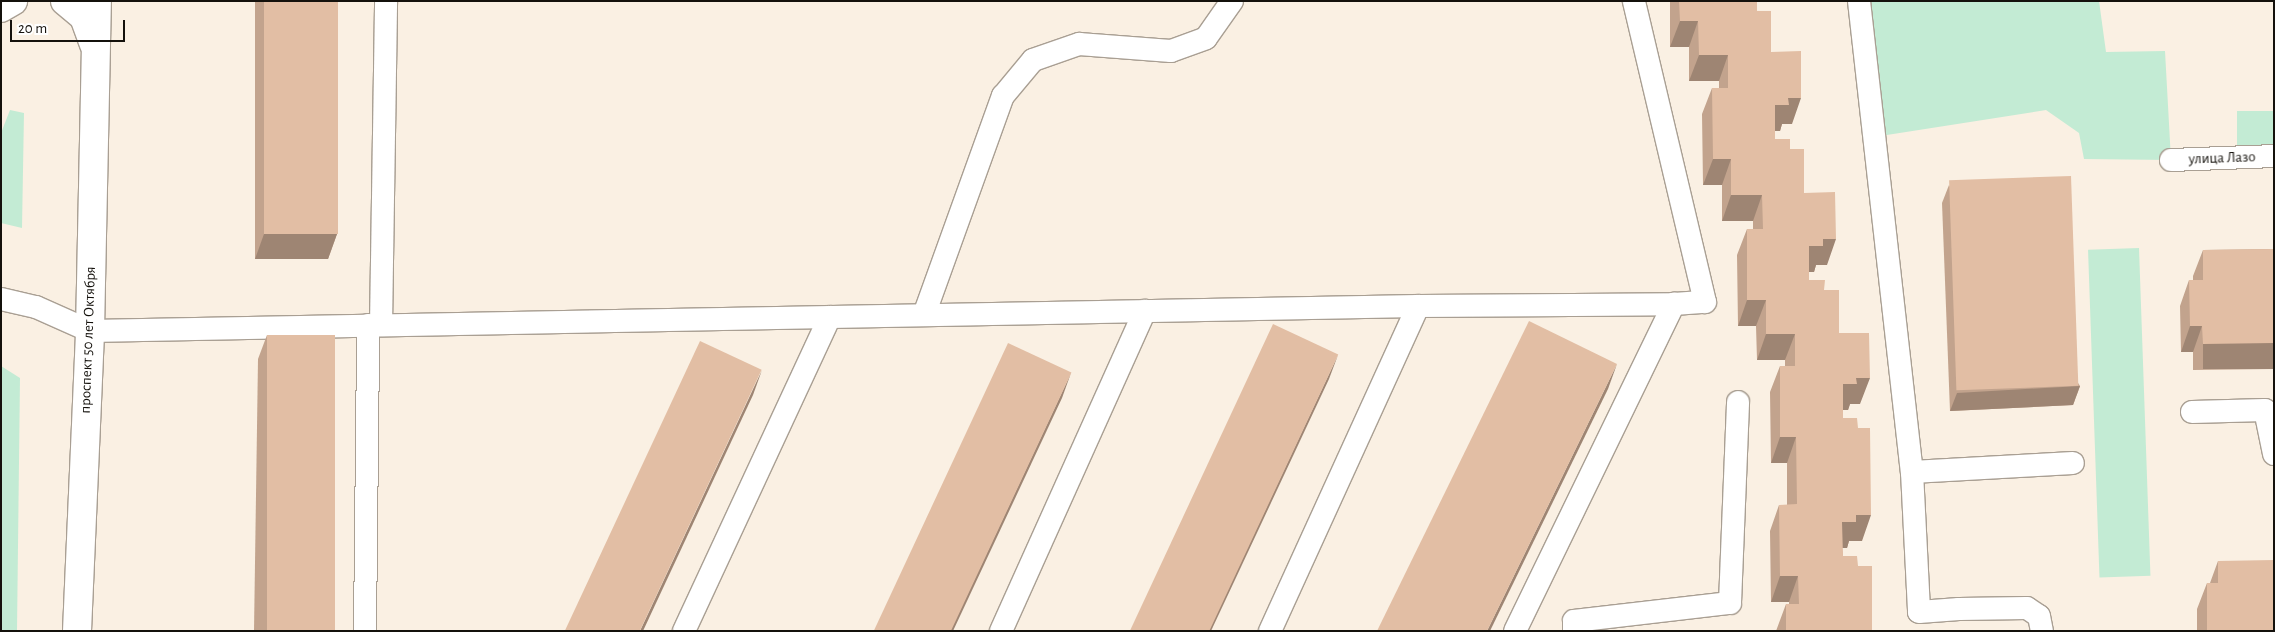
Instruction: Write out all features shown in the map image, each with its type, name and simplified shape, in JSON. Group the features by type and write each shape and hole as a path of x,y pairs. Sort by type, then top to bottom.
{"main road":[{"path":"1,8 13,1"},
{"name":"проспект 50 лет Октября","path":"65,1 84,17 96,50"},
{"name":"проспект 50 лет Октября","path":"78,631 90,331 97,1"}],"lane":[{"path":"365,631 386,1"},
{"path":"924,315 1003,96 1033,60 1079,44 1171,51 1206,38 1232,1"},
{"path":"1,299 36,307 90,331 1705,302 1634,1"},
{"path":"1859,1 1912,472 1919,612 1959,609 2027,608 2040,616 2042,631"},
{"name":"улица Лазо","path":"2171,160 2274,156"},
{"path":"1515,631 1674,304"},
{"path":"1270,631 1418,306"},
{"path":"1002,631 1145,311"},
{"path":"684,631 830,317"},
{"path":"1574,631 1574,621 1730,603 1738,402"},
{"path":"2192,412 2265,410 2274,454"},
{"path":"1912,472 2073,463"}],"green space":[{"path":"1865,1 2099,1 2106,52 2165,51 2171,160 2084,159 2079,133 2046,110 1874,137"},
{"path":"10,110 24,113 22,228 1,223 1,133"},
{"path":"2237,111 2274,111 2274,147 2237,147"},
{"path":"2139,248 2150,576 2099,578 2088,250"},
{"path":"1,366 20,378 17,631 1,631"}],"building":[{"path":"264,1 338,1 338,234 264,234"},
{"path":"1679,1 1757,1 1757,11 1771,11 1771,52 1801,51 1801,98 1788,98 1789,105 1775,105 1775,139 1790,139 1790,149 1804,149 1804,193 1835,192 1836,239 1823,239 1823,246 1809,246 1809,280 1825,280 1824,290 1839,290 1839,333 1869,333 1870,378 1856,378 1857,384 1843,384 1843,418 1857,418 1858,428 1870,428 1871,515 1856,515 1856,522 1842,522 1843,556 1857,556 1858,566 1872,566 1872,631 1786,631 1786,604 1799,604 1798,576 1780,576 1779,505 1797,504 1796,437 1780,437 1780,366 1795,366 1795,334 1766,334 1766,300 1747,300 1747,229 1763,229 1762,195 1731,195 1731,159 1713,159 1712,88 1728,88 1728,55 1699,55 1698,21 1680,21"},
{"path":"2071,176 2078,386 1956,390 1949,180"},
{"path":"2274,249 2274,343 2203,344 2202,326 2190,326 2189,280 2203,280 2203,250"},
{"path":"1529,321 1617,364 1487,631 1377,631"},
{"path":"1273,324 1338,354 1209,631 1130,631"},
{"path":"267,335 335,335 335,631 267,631"},
{"path":"700,341 762,370 640,631 565,631"},
{"path":"1008,343 1071,373 951,631 874,631"},
{"path":"2274,560 2274,631 2207,630 2207,583 2218,583 2218,561"}]}
